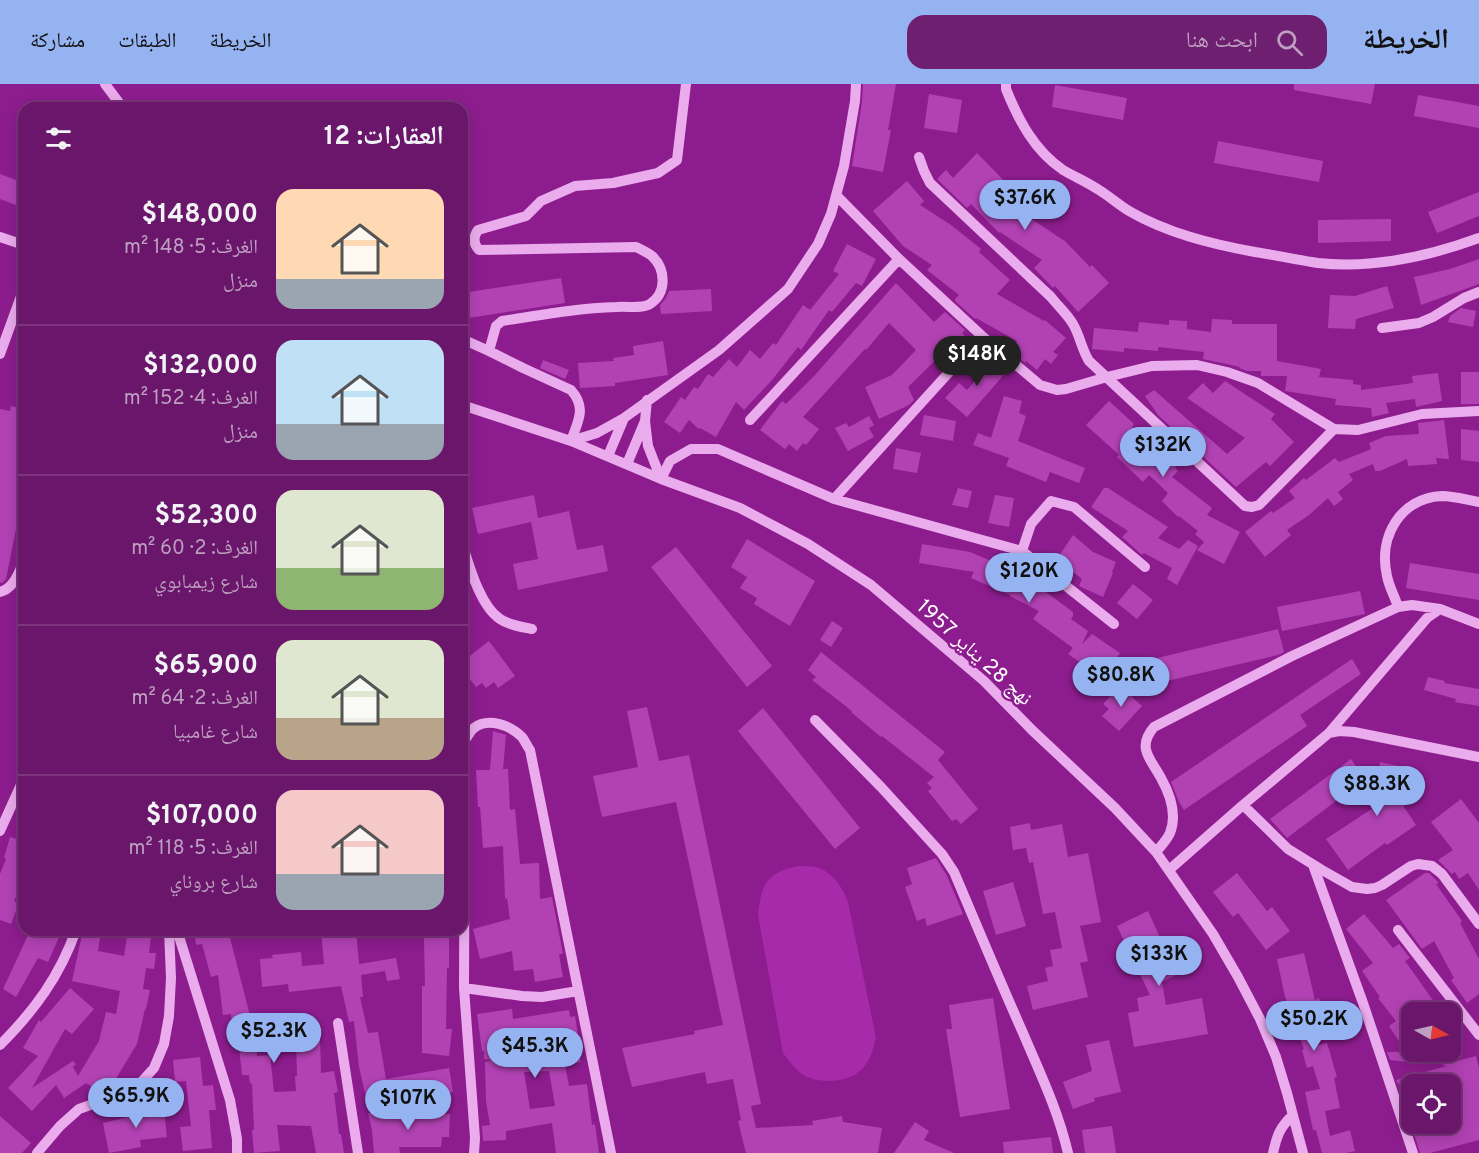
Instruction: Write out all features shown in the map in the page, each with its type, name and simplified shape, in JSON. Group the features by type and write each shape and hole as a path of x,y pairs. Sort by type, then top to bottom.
{"street":[{"path":"105,84 118,102"},
{"path":"489,351 496,326 502,321 565,311 646,306 656,298 663,281 661,268 651,255 636,247 479,250 474,240 478,230 526,216 542,201 575,186 613,183 658,172 677,160 686,84"},
{"path":"571,441 597,433 624,418 719,350 788,289 818,244 837,196 855,101 856,84"},
{"path":"1006,84 1017,117 1037,147 1062,169 1129,210 1163,227 1197,239 1318,263 1351,264 1416,258 1479,238"},
{"path":"919,157 930,183 1058,305 1074,326 1089,361 1242,504 1249,507 1259,504 1334,429"},
{"path":"837,196 899,259 982,336 1040,385 1048,388 1066,389 1152,366 1197,365 1258,383 1334,429 1358,430 1422,414 1479,411"},
{"path":"0,237 18,242"},
{"path":"750,420 899,259"},
{"path":"1382,328 1419,323 1479,292"},
{"path":"0,354 18,304"},
{"path":"834,498 982,336"},
{"path":"468,342 571,390 578,399 580,411 571,441"},
{"path":"647,400 645,421 648,446 661,479"},
{"name":"نهج 28 يناير 1957","path":"468,407 571,441 661,479 740,508 808,544 871,585 984,681 1115,808 1156,852 1213,934 1260,1019 1276,1057 1303,1153"},
{"path":"608,456 624,418"},
{"path":"627,464 645,421"},
{"path":"661,479 670,461 691,449 718,449 834,498 1022,550 1114,624"},
{"path":"1398,607 1387,577 1385,558 1387,539 1394,524 1406,508 1422,500 1443,496 1479,502"},
{"path":"1022,550 1031,524 1051,501 1074,507 1145,567"},
{"path":"468,563 488,608 500,619 514,625 532,628"},
{"path":"0,592 9,588 18,574"},
{"path":"1156,852 1168,837 1173,819 1172,805 1163,781 1146,752 1147,739 1154,728 1292,656 1398,607 1412,605 1440,609 1479,624"},
{"path":"1169,870 1329,733 1427,618 1440,609"},
{"path":"815,720 881,787 942,854 954,872 1046,1084 1063,1131 1068,1153"},
{"path":"468,735 472,729 483,724 496,723 521,737 530,750 611,1153"},
{"path":"1329,733 1354,732 1479,757"},
{"path":"0,831 18,791"},
{"path":"8,814 18,803"},
{"path":"1243,805 1288,849 1352,887 1367,889 1382,885 1411,866 1418,864 1431,866 1442,874 1479,924"},
{"path":"1313,865 1413,1153"},
{"path":"1398,930 1479,1035"},
{"path":"0,1045 54,980 74,936"},
{"path":"38,1153 60,1126 79,1109 135,1089 154,1068 164,1044 169,1016 171,978 169,936"},
{"path":"179,936 230,1100 237,1139 237,1153"},
{"path":"464,936 464,988 475,1138 474,1153"},
{"path":"464,988 542,997 578,991"},
{"path":"338,1023 358,1153"},
{"path":"1273,1153 1282,1125 1293,1115"}],"shaded area":[{"path":"799,866 819,868 829,874 841,887 846,897 876,1038 870,1057 863,1068 850,1077 834,1081 809,1078 796,1070 783,1053 758,915 761,895 768,881 780,872"}],"building":[{"path":"863,84 896,84 883,172 852,166"},
{"path":"1294,84 1375,84 1371,104 1294,90"},
{"path":"1055,85 1127,98 1123,120 1052,107"},
{"path":"929,94 962,100 957,133 924,128"},
{"path":"1418,95 1479,106 1479,128 1414,116"},
{"path":"1218,141 1323,161 1319,182 1214,163"},
{"path":"977,153 1028,205 1021,212 1064,240 1109,283 1078,312 1055,286 1053,288 1034,268 1042,260 999,233 971,204 967,208 937,179 946,170 953,178"},
{"path":"0,174 18,181 18,206 0,199"},
{"path":"907,181 924,201 920,205 951,225 981,249 979,252 1010,280 997,294 1045,320 1066,338 1053,352 1058,355 1051,364 1045,359 1037,370 1026,361 1025,363 1010,350 1017,341 975,319 955,301 959,295 927,270 932,265 903,246 873,211"},
{"path":"1479,192 1479,216 1437,233 1428,212"},
{"path":"1391,219 1391,241 1318,243 1318,220"},
{"path":"847,244 876,259 862,286 856,283 832,312 829,310 801,350 798,347 744,410 736,402 716,437 699,429 689,420 680,433 664,422 681,397 685,400 694,387 698,389 708,374 713,377 729,359 737,367 750,350 760,359 773,343 776,345 803,305 810,310 839,274 833,271"},
{"path":"1479,259 1479,284 1421,305 1414,277 1450,269"},
{"path":"561,278 565,303 468,318 468,292"},
{"path":"896,283 934,322 945,312 965,330 962,333 966,337 952,351 949,347 908,387 914,400 909,405 879,419 865,387 892,375 916,350 889,323 803,417 819,429 806,445 803,443 797,451 789,444 785,449 760,430 782,401 786,404 815,375"},
{"path":"1387,286 1394,308 1356,319 1355,329 1328,328 1330,295 1355,296"},
{"path":"711,289 712,311 661,314 660,305 669,291"},
{"path":"1461,308 1476,311 1473,327 1448,322 1450,316"},
{"path":"1212,319 1232,320 1232,324 1277,324 1277,361 1321,369 1319,377 1353,380 1353,384 1361,385 1361,390 1413,383 1412,376 1438,373 1442,401 1416,407 1415,399 1386,403 1389,413 1372,417 1371,408 1335,405 1336,399 1285,391 1287,376 1261,376 1261,371 1247,371 1240,367 1203,359 1204,352 1158,347 1158,351 1124,348 1124,352 1092,349 1094,328 1138,332 1139,322 1169,325 1169,320 1187,321 1187,329 1211,332"},
{"path":"663,341 668,375 615,383 615,386 580,388 578,363 614,361 613,358 634,355 633,346"},
{"path":"983,355 997,365 1000,361 1009,369 967,417 945,398 959,383 967,390 984,371 975,365"},
{"path":"543,360 569,370 565,379 540,368"},
{"path":"1461,372 1479,372 1479,404 1461,404"},
{"path":"1225,381 1275,414 1271,419 1294,442 1270,466 1266,462 1236,487 1158,415 1145,396 1154,390 1227,454 1245,438 1187,398 1203,383 1213,393"},
{"path":"1004,396 1022,401 1019,413 1026,416 1018,441 1085,468 1079,483 1050,472 1046,482 1006,466 1009,458 973,445 978,433 991,438"},
{"path":"1109,401 1134,424 1132,427 1150,444 1158,435 1183,458 1175,468 1178,471 1172,477 1212,508 1207,515 1240,532 1224,564 1197,550 1204,542 1195,534 1198,531 1178,517 1162,501 1168,493 1149,475 1143,482 1117,457 1119,455 1086,425"},
{"path":"11,406 18,408 18,519 6,579 2,583 0,582 0,409 10,411"},
{"path":"924,415 956,421 953,441 920,435"},
{"path":"869,416 874,425 869,428 874,437 848,451 835,428 846,423 849,427"},
{"path":"1444,420 1449,459 1436,458 1437,464 1408,466 1407,459 1380,471 1375,471 1373,464 1349,474 1353,480 1338,492 1343,499 1334,506 1328,498 1287,530 1291,535 1265,557 1245,532 1271,511 1273,513 1295,498 1289,491 1304,478 1306,480 1335,458 1339,462 1371,449 1369,443 1386,436 1419,434 1418,423"},
{"path":"1461,429 1479,431 1479,462 1461,460"},
{"path":"896,448 921,453 917,473 893,469"},
{"path":"958,488 972,491 968,508 952,505"},
{"path":"1104,488 1108,488 1168,527 1158,538 1179,549 1188,540 1198,546 1177,585 1167,579 1172,568 1144,553 1142,555 1122,537 1128,531 1091,507"},
{"path":"534,495 538,518 569,511 577,550 603,545 608,571 518,590 513,564 538,559 531,522 478,534 472,508"},
{"path":"995,495 1014,498 1009,527 988,523"},
{"path":"1073,535 1093,552 1116,562 1103,597 1079,586 1082,579 1057,559"},
{"path":"747,539 815,581 790,626 754,604 757,598 740,588 747,577 731,567"},
{"path":"922,544 970,552 1027,578 1073,612 1071,619 1088,631 1082,644 1092,634 1120,653 1103,678 1068,654 1073,648 1033,619 1039,611 971,578 974,572 919,563"},
{"path":"676,547 772,666 747,687 651,567"},
{"path":"1410,563 1479,574 1479,600 1406,588"},
{"path":"1133,584 1153,600 1137,619 1117,603"},
{"path":"1360,591 1365,614 1282,631 1277,607"},
{"path":"832,621 843,628 831,647 820,640"},
{"path":"1278,629 1284,652 1278,655 1154,684 1149,660"},
{"path":"489,641 515,676 498,688 494,682 486,688 482,683 476,687 468,677 468,657"},
{"path":"821,652 945,752 938,760 978,809 961,824 956,819 952,821 928,791 932,788 927,783 934,777 812,680 816,677 808,670"},
{"path":"1352,659 1361,674 1300,715 1307,726 1184,810 1171,782"},
{"path":"1428,677 1445,681 1444,683 1479,689 1479,706 1455,702 1456,699 1424,690"},
{"path":"1120,686 1142,706 1119,731 1102,716 1109,709 1103,704"},
{"path":"647,707 659,761 689,755 761,1104 751,1106 756,1128 813,1125 812,1121 842,1116 843,1122 882,1128 878,1153 746,1153 738,1121 741,1120 733,1079 707,1084 705,1072 632,1087 622,1048 695,1034 694,1031 723,1025 676,802 602,817 593,776 638,767 627,711"},
{"path":"763,708 860,828 835,849 738,731"},
{"path":"493,731 506,735 503,769 508,769 510,810 515,809 520,864 539,863 540,899 552,897 563,954 559,954 563,977 535,982 533,969 514,971 512,951 480,959 473,929 510,919 507,898 505,899 503,846 483,848 480,807 478,807 476,770 490,770"},
{"path":"1351,759 1365,779 1287,838 1270,819"},
{"path":"1380,762 1412,769 1404,807 1416,825 1387,845 1385,843 1348,870 1326,839 1376,806 1366,791 1371,768 1379,769"},
{"path":"1461,799 1479,823 1479,890 1468,873 1459,879 1455,872 1452,874 1438,860 1453,850 1431,822"},
{"path":"1030,823 1031,830 1062,824 1068,857 1088,853 1101,922 1080,926 1088,961 1080,963 1088,997 1033,1010 1027,986 1048,981 1045,968 1053,966 1050,950 1062,948 1055,912 1043,914 1033,862 1029,863 1026,848 1013,850 1010,827"},
{"path":"10,837 18,839 18,892 14,901 18,903 18,906 11,924 0,920 0,874 6,859 4,858"},
{"path":"936,858 947,876 963,914 927,926 925,918 917,921 905,887 912,884 907,868"},
{"path":"1237,873 1267,911 1272,907 1290,931 1266,950 1238,913 1233,917 1213,892"},
{"path":"1425,873 1429,873 1439,883 1436,884 1462,921 1460,923 1479,959 1479,994 1467,1003 1451,980 1454,978 1434,941 1422,949 1386,900"},
{"path":"1013,882 1026,926 996,935 983,891"},
{"path":"1148,911 1162,942 1169,939 1174,948 1179,946 1190,968 1162,982 1166,1005 1202,998 1208,1034 1134,1047 1128,1013 1139,1011 1137,998 1150,995 1117,926"},
{"path":"1364,914 1393,948 1399,944 1410,958 1405,961 1434,1002 1401,1002 1401,1044 1389,1026 1396,1021 1378,998 1380,997 1362,971 1373,963 1346,929"},
{"path":"28,936 41,938 42,936 60,936 48,962 38,958 16,997 3,989"},
{"path":"82,936 100,936 98,951 124,956 127,936 151,936 149,953 156,953 154,969 146,968 143,989 150,990 137,1044 109,1090 102,1093 86,1083 64,1098 56,1085 32,1111 8,1088 38,1056 23,1048 39,1020 41,1022 70,988 94,1009 72,1034 65,1029 32,1088 73,1061 76,1064 73,1067 78,1076 99,1041 106,1012 116,1014 120,991 72,981"},
{"path":"195,936 230,936 256,1039 257,1056 270,1055 274,1092 296,1091 296,1039 320,1038 321,1073 334,1071 338,1092 334,1093 339,1134 341,1134 344,1153 316,1153 311,1126 277,1125 280,1151 254,1153 252,1083 250,1084 249,1075 242,1075 239,1047 234,1048 231,1014 223,1015 218,975 211,977 202,944 196,945"},
{"path":"322,936 357,936 359,964 396,958 400,979 387,981 385,971 361,975 363,997 360,997 368,1033 378,1032 386,1079 449,1068 453,1092 368,1106 359,1067 354,1021 349,1022 341,986 289,992 288,984 262,987 260,959 273,958 272,955 301,952 302,966 324,964"},
{"path":"449,937 446,1029 452,1029 449,1056 422,1053 422,986 425,986 424,938"},
{"path":"1304,953 1315,1000 1319,998 1326,1018 1308,1024 1315,1046 1327,1043 1337,1077 1334,1078 1340,1108 1325,1111 1330,1136 1350,1130 1355,1151 1347,1153 1322,1153 1316,1130 1313,1130 1305,1092 1320,1089 1313,1066 1307,1068 1302,1050 1304,1049 1285,997 1277,959"},
{"path":"993,998 1010,1109 960,1117 946,1029 952,1029 949,1005"},
{"path":"512,1009 513,1019 569,1010 570,1017 575,1016 578,1036 575,1036 581,1062 565,1065 569,1086 587,1084 592,1125 595,1124 599,1153 556,1153 552,1123 506,1131 506,1140 483,1141 482,1126 490,1125 486,1101 485,1062 490,1060 484,1059 477,1014","holes":["549,1071 555,1106 530,1109 524,1072"]},
{"path":"1109,1040 1121,1092 1094,1098 1095,1101 1073,1109 1063,1082 1092,1071 1086,1045"},
{"path":"1387,1052 1401,1052 1401,1061 1390,1060"},
{"path":"1476,1056 1479,1068 1479,1140 1430,1153 1420,1153 1414,1134 1461,1134 1461,1074 1418,1074 1447,1066 1442,1065 1461,1062 1461,1060"},
{"path":"200,1057 203,1086 213,1085 216,1110 209,1110 212,1148 183,1151 180,1127 191,1126 186,1081 175,1082 173,1060"},
{"path":"163,1102 167,1137 140,1140 141,1147 109,1153 103,1123 145,1113 144,1104"},
{"path":"368,1113 450,1114 449,1137 442,1137 441,1147 399,1147 400,1153 374,1153"},
{"path":"0,1116 31,1143 22,1153 0,1153"},
{"path":"915,1122 929,1131 924,1140 954,1153 894,1153"},
{"path":"1112,1126 1116,1153 1085,1153 1082,1130"},
{"path":"1051,1137 1053,1153 1004,1153 1003,1142"}]}
